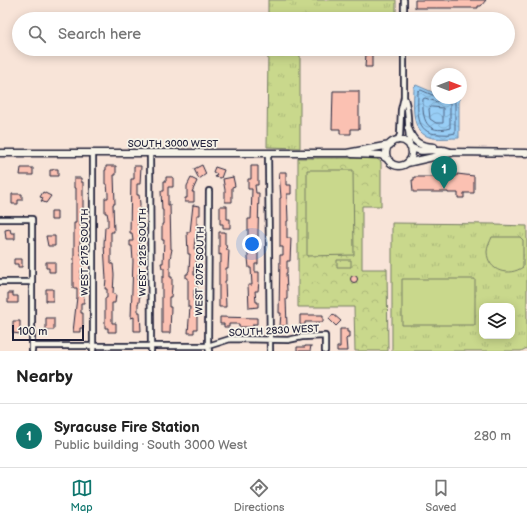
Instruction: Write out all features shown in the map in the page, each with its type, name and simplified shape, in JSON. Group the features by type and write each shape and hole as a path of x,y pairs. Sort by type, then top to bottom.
{"street":[{"path":"404,0 404,12"},
{"path":"404,56 404,97 400,135 397,141 390,145 387,152 389,160 400,166 424,158 440,156 452,152"},
{"path":"404,97 407,105 410,147 412,150 411,157 407,163"},
{"path":"408,128 411,137 420,145 436,147 452,152 527,153"},
{"path":"397,141 405,142 415,150 422,152 443,150"},
{"name":"SOUTH 3000 WEST","path":"0,153 347,153 390,145"},
{"name":"WEST 2175 SOUTH","path":"93,153 93,348"},
{"name":"WEST 2125 SOUTH","path":"150,153 151,348"},
{"path":"268,153 270,351"},
{"name":"SOUTH 3000 WEST","path":"347,153 363,156 380,155 389,160"},
{"name":"WEST 2075 SOUTH","path":"209,191 209,351"},
{"path":"0,218 32,219 32,349"},
{"path":"0,282 32,282"},
{"name":"SOUTH 2830 WEST","path":"32,349 208,346 230,339 288,340 302,337 325,336 325,351"}],"green space":[{"path":"268,0 396,0 396,12 268,12"},
{"path":"268,56 300,56 300,148 267,147"},
{"path":"298,158 376,158 381,162 381,206 362,206 362,269 387,269 388,351 355,351 354,307 298,307"},
{"path":"307,170 353,170 354,255 307,256"},
{"path":"392,223 495,224 527,226 527,348 521,351 392,351"},
{"path":"492,237 520,237 523,240 523,267 512,272 500,271 495,268 488,259 487,252"},
{"path":"337,260 351,260 351,267 337,267"},
{"path":"402,279 475,279 475,325 402,325"}],"water":[{"path":"416,85 431,91 431,104 459,104 459,138 433,138 420,131 414,118 414,87"}],"building":[{"path":"415,0 486,0 481,6 478,6 478,8 415,8"},
{"path":"366,56 372,56 372,67 365,67"},
{"path":"333,91 359,91 359,129 351,129 351,134 340,134 340,129 332,129"},
{"path":"202,165 206,174 199,179 194,169"},
{"path":"106,166 116,166 116,175 114,175 115,204 113,204 114,232 111,232 111,264 113,264 114,275 113,294 116,294 115,303 112,303 112,323 116,323 116,332 108,332 108,328 105,328 105,298 107,298 107,289 105,289 106,279 104,244 105,227 108,227 107,213 105,213 105,198 108,198 107,184 105,184"},
{"path":"134,166 141,166 140,184 137,184 137,195 139,195 140,204 139,218 137,218 138,227 140,227 138,284 140,284 140,289 138,312 140,312 141,331 134,331 134,317 131,318 133,261 132,246 130,246 130,241 133,241 132,233 130,233 131,179 134,179"},
{"path":"251,166 258,166 258,185 255,185 256,193 259,193 258,237 255,237 255,249 258,249 258,264 255,264 255,272 259,272 259,281 258,291 255,291 258,307 249,308 248,285 252,285 251,268 249,268 248,258 248,219 251,219 252,189 248,189 248,179 251,179"},
{"path":"215,167 224,170 221,178 215,177 217,174 213,172"},
{"path":"21,168 33,168 33,175 20,175"},
{"path":"58,169 58,176 50,176 50,170"},
{"path":"279,172 286,172 286,185 291,185 291,194 287,194 287,238 291,238 290,261 287,261 286,273 287,326 280,326 281,313 279,313 280,255 283,255 283,247 280,247 281,198"},
{"path":"457,174 474,176 474,193 464,193 464,198 458,198 458,193 413,192 412,180 414,180 414,177 447,177 457,176"},
{"path":"166,177 173,177 173,187 168,187 172,249 170,259 170,277 172,277 172,286 171,297 169,297 169,307 171,307 170,333 162,333 162,277 164,277 164,268 162,268 161,263 163,263 164,240 162,240 163,210 161,191 164,191 164,181 166,181"},
{"path":"233,177 235,186 232,187 232,202 225,202 223,179"},
{"path":"74,178 81,178 81,182 83,182 83,216 80,216 80,226 83,226 83,241 80,241 80,251 81,255 83,255 83,270 81,270 80,279 83,279 84,303 81,303 83,328 80,328 80,332 73,332 77,297 77,288 73,288 74,223 76,223 76,188 74,188"},
{"path":"191,178 197,181 192,192 194,192 194,202 185,202 185,198 187,198 187,186"},
{"path":"43,192 51,196 46,203 41,201 43,198 40,197"},
{"path":"12,194 22,194 22,200 18,200 18,204 12,204"},
{"path":"193,205 200,206 200,215 197,215 197,238 195,238 194,249 197,249 194,275 197,275 197,289 194,290 194,302 197,302 197,329 194,329 194,333 188,333 190,307 188,307 188,278 186,278 186,274 188,274 189,271 190,254 188,254 187,232 190,232"},
{"path":"220,206 227,206 227,219 230,219 230,228 223,228 223,224 220,224"},
{"path":"51,211 57,211 57,220 51,220"},
{"path":"10,229 11,233 15,233 15,239 6,239 5,230"},
{"path":"219,232 225,232 225,245 227,250 229,250 228,268 226,268 225,281 226,307 219,307 219,263 221,263 221,254 219,255"},
{"path":"46,236 55,236 55,246 48,246"},
{"path":"14,259 22,259 22,267 18,267 18,264 14,264"},
{"path":"46,262 55,262 55,272 49,272 49,268 46,268"},
{"path":"354,276 357,279 354,282 351,279"},
{"path":"46,289 53,289 53,301 46,301"},
{"path":"8,293 13,293 13,296 18,296 18,303 8,303"},
{"path":"333,314 341,321 336,326 329,319"},
{"path":"300,315 323,315 323,322 305,322 305,325 300,325"},
{"path":"220,317 257,318 257,324 253,324 253,327 239,327 239,324 229,324 229,327 224,327 224,324 220,324"},
{"path":"46,318 54,318 54,330 46,330"},
{"path":"13,321 20,321 20,334 13,333"},
{"path":"340,329 347,329 347,332 349,332 349,338 346,339 347,351 337,351 337,347 340,347"},
{"path":"311,346 310,351 297,351 297,347"}],"place":[{"name":"Syracuse Fire Station","path":"444,189"}]}
